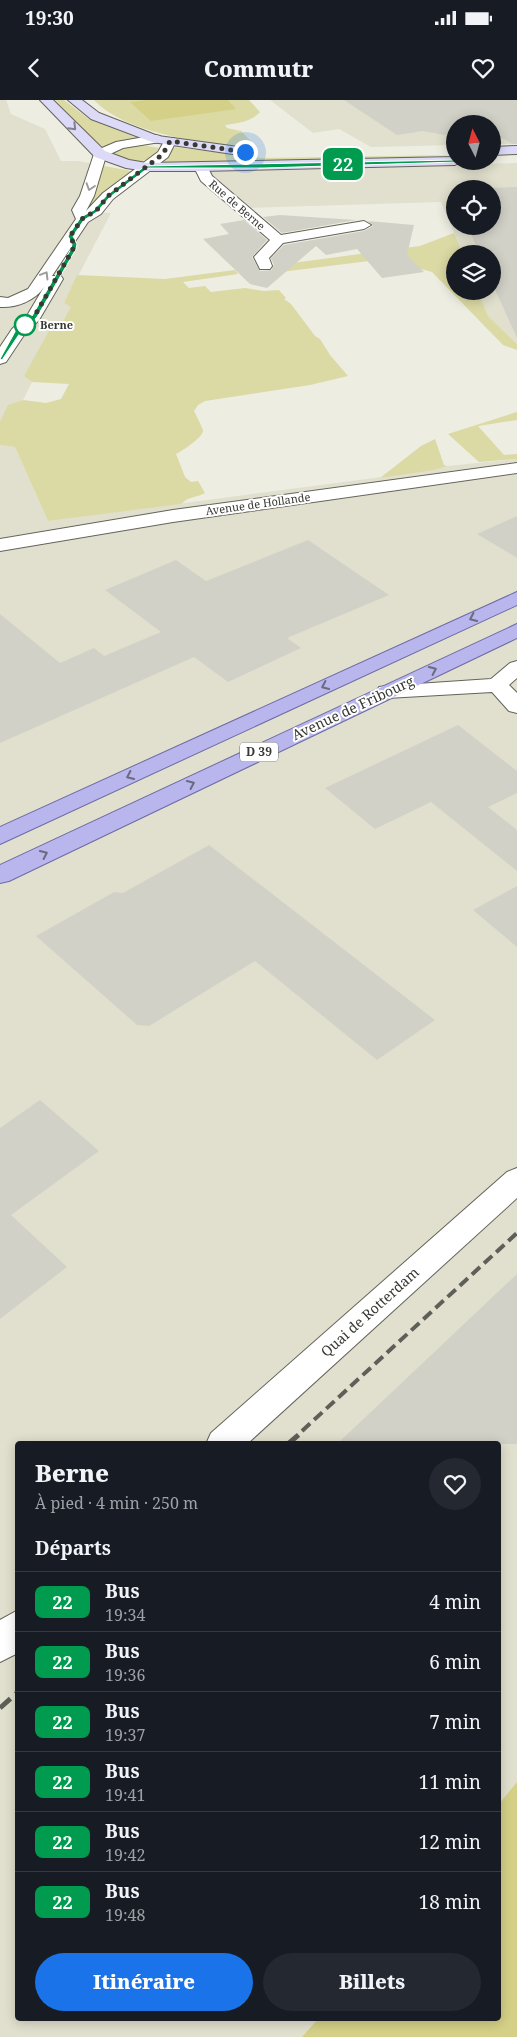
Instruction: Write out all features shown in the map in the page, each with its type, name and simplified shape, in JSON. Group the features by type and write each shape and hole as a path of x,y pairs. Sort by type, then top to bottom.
{"main road":[{"name":"Rue de Berne","path":"46,100 100,154 126,164 147,167 201,167 446,161"},
{"path":"74,100 95,116 156,139 227,150 281,155 446,152"},
{"path":"501,151 517,150"},
{"path":"501,160 517,159"},
{"name":"D 39","path":"0,836 517,598"},
{"name":"Avenue de Fribourg","path":"0,875 517,630"}],"street":[{"path":"83,218 79,210 87,196 100,154 120,145 156,139"},
{"path":"3,306 33,292 83,218 96,211 108,196 167,151 170,141"},
{"name":"Rue de Berne","path":"201,167 206,178 278,240"},
{"name":"Rue de Berne","path":"265,266 261,257 278,240 364,225"},
{"path":"39,258 45,251 70,236"},
{"path":"0,359 18,332 34,317 73,249 74,244 70,236"},
{"path":"3,306 17,285"},
{"path":"3,306 17,311 18,332"},
{"name":"Avenue de Hollande","path":"0,545 466,469 517,468"},
{"path":"387,692 497,684 517,667"},
{"path":"497,684 517,706"},
{"name":"Quai de Rotterdam","path":"226,1441 517,1180"},
{"path":"0,1644 15,1631"}],"shaded area":[{"path":"0,100 6,100 11,114 45,129 61,161 79,161 104,166 89,212 111,213 64,303 72,307 24,376 32,382 23,400 10,405 0,424"},
{"path":"55,100 64,100 89,119 140,139 119,142 103,147 70,117"},
{"path":"94,100 249,100 260,112 248,120 225,125 227,128 241,131 257,147 217,144 148,130 127,122 109,112"},
{"path":"147,100 228,100 236,109 151,121 130,102"},
{"path":"270,100 517,100 517,144 501,144 501,115 446,115 446,145 371,147 339,129 313,133"},
{"path":"142,145 159,148 154,154 143,161 132,161 112,154 129,146"},
{"path":"175,147 263,158 446,155 323,162 160,163"},
{"path":"501,163 517,163 517,344 488,316 482,300 501,300 501,245 459,245 455,235 501,235 501,180 446,180 446,214 441,202 250,208 206,170 446,165 446,170 501,170"},
{"path":"104,166 131,171 89,212 86,212"},
{"path":"449,235 455,235 459,245 446,245 446,286 432,272 421,269 405,271 393,258 281,272 273,270 270,266 420,246"},
{"path":"235,270 238,274 183,282 189,288 205,286 211,292 245,288 264,291 279,290 286,298 284,299 291,304 348,376 310,385 205,401 198,405 194,411 203,430 202,433 192,444 176,454 185,477 191,482 198,481 205,493 181,504 48,521 15,447 0,445 0,422 8,405 23,400 46,403 61,399 69,384 32,382 24,376 50,329 60,326 71,307 64,303 77,275 165,279"},
{"path":"459,300 482,300 488,316 517,344 517,350 503,345"},
{"path":"517,412 517,420 478,426 504,455 517,454 517,459 479,462 448,434"},
{"path":"435,439 444,465 447,466 435,470 380,478 421,446"},
{"path":"0,445 15,447 48,521 435,470 447,466 517,459 517,1783 501,1803 501,1441 15,1441 15,2021 316,2021 303,2037 0,2037"},
{"path":"517,1782 517,2037 302,2037 316,2021 501,2021 501,1802"}],"building":[{"path":"344,100 517,100 517,144 512,144 501,137 501,115 446,115 446,135 423,131 397,135"},
{"path":"501,187 517,187 517,338 500,300 501,245 475,245 472,235 501,235"},
{"path":"280,215 356,220 282,233 263,217"},
{"path":"244,220 267,240 252,257 260,271 272,270 274,265 271,258 284,245 364,231 373,226 368,221 414,225 407,255 424,272 382,278 357,249 326,255 316,246 267,288 250,284 203,239 229,234 220,224"},
{"path":"517,516 517,558 477,534"},
{"path":"308,540 389,595 287,638 301,648 228,682 194,657 0,743 0,614 60,663 94,648 104,656 161,632 105,590 176,560 206,581"},
{"path":"458,725 517,771 517,793 488,807 517,830 517,871 431,802 375,829 325,788"},
{"path":"209,845 435,1020 377,1060 255,961 149,1026 137,1025 36,936 114,892 123,893"},
{"path":"517,886 517,947 473,910"},
{"path":"40,1100 99,1151 11,1215 67,1267 0,1319 0,1128"},
{"path":"517,1274 517,1444 501,1444 501,1441 340,1441"}],"railway":[{"path":"302,1431 517,1233"},
{"path":"291,1441 304,1430"},
{"path":"0,1708 15,1695"}],"bus line":[{"name":"22","path":"0,359 18,332 34,317 73,249 74,244 70,236 83,218 96,211 108,196 147,167 446,161"}],"place":[{"name":"Berne","path":"25,325"}],"route":[{"path":"25,325 34,317 73,249 74,244 70,236 83,218 96,211 108,196 167,151 170,141 245,152"}]}
